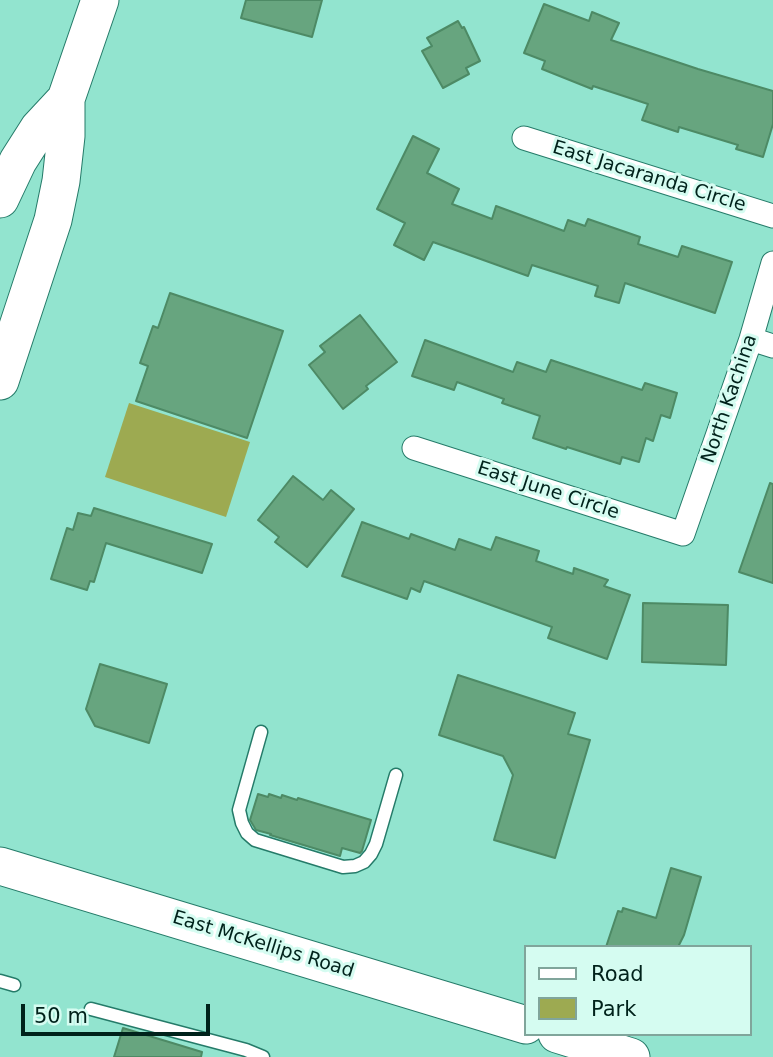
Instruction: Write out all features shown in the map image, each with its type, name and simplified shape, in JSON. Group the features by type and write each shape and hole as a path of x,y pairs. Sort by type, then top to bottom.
{"main road":[{"path":"0,381 53,220 66,136 66,99 100,0"},
{"path":"0,199 18,161 39,128 66,99"},
{"name":"East McKellips Road","path":"0,866 524,1024"},
{"path":"563,1036 631,1057"}],"street":[{"name":"East Jacaranda Circle","path":"524,138 773,216"},
{"name":"North Kachina","path":"683,534 751,339 773,262"},
{"path":"751,339 773,346"},
{"name":"East June Circle","path":"414,449 683,534"}],"lane":[{"path":"261,732 239,810 247,833 255,840 343,867 364,862 376,845 396,775"},
{"path":"0,981 14,985"},
{"path":"91,1009 263,1057"}],"green space":[{"path":"129,403 250,442 226,517 105,477"}],"building":[{"path":"246,0 322,0 312,37 241,18"},
{"path":"544,4 589,21 592,12 619,23 611,40 773,91 773,124 763,157 736,149 738,145 679,127 678,132 642,120 648,104 593,86 592,89 542,69 545,61 524,53"},
{"path":"458,21 462,28 464,27 480,61 466,68 469,74 443,88 422,51 432,46 427,38"},
{"path":"413,136 439,149 427,173 459,189 452,204 492,219 496,206 564,231 568,220 585,226 588,219 640,237 638,244 678,257 682,246 732,262 715,313 625,283 619,303 595,296 598,286 532,265 528,276 433,242 424,260 394,245 405,223 377,209"},
{"path":"170,293 283,331 247,438 136,401 148,366 140,363 153,326 158,328"},
{"path":"360,315 397,362 366,386 368,389 343,409 309,365 325,352 320,346"},
{"path":"425,340 513,372 517,362 546,372 551,360 642,390 645,383 677,393 670,418 661,415 653,441 646,438 639,462 622,457 620,464 533,438 540,416 502,403 504,399 457,382 454,390 412,376"},
{"path":"293,476 323,500 331,490 354,509 307,567 275,542 279,537 258,520"},
{"path":"770,483 773,484 773,583 739,572"},
{"path":"94,508 212,544 202,573 106,543 94,582 90,581 87,590 51,579 67,528 73,530 78,513 91,516"},
{"path":"362,522 409,539 411,534 455,550 459,539 491,550 496,537 539,551 536,561 573,574 574,568 608,580 604,586 630,595 607,659 548,638 552,627 424,581 420,592 411,588 407,599 342,576"},
{"path":"643,603 728,605 726,665 642,662"},
{"path":"100,664 167,684 149,743 95,726 86,709"},
{"path":"458,675 575,713 568,734 590,740 555,858 494,840 513,775 503,756 439,735"},
{"path":"258,794 298,798 371,820 362,851 360,853 342,848 340,856 256,830 250,820"},
{"path":"671,868 701,877 679,945 607,945 618,911 622,912 623,908 656,918"},
{"path":"123,1028 202,1052 201,1057 114,1057"}]}
